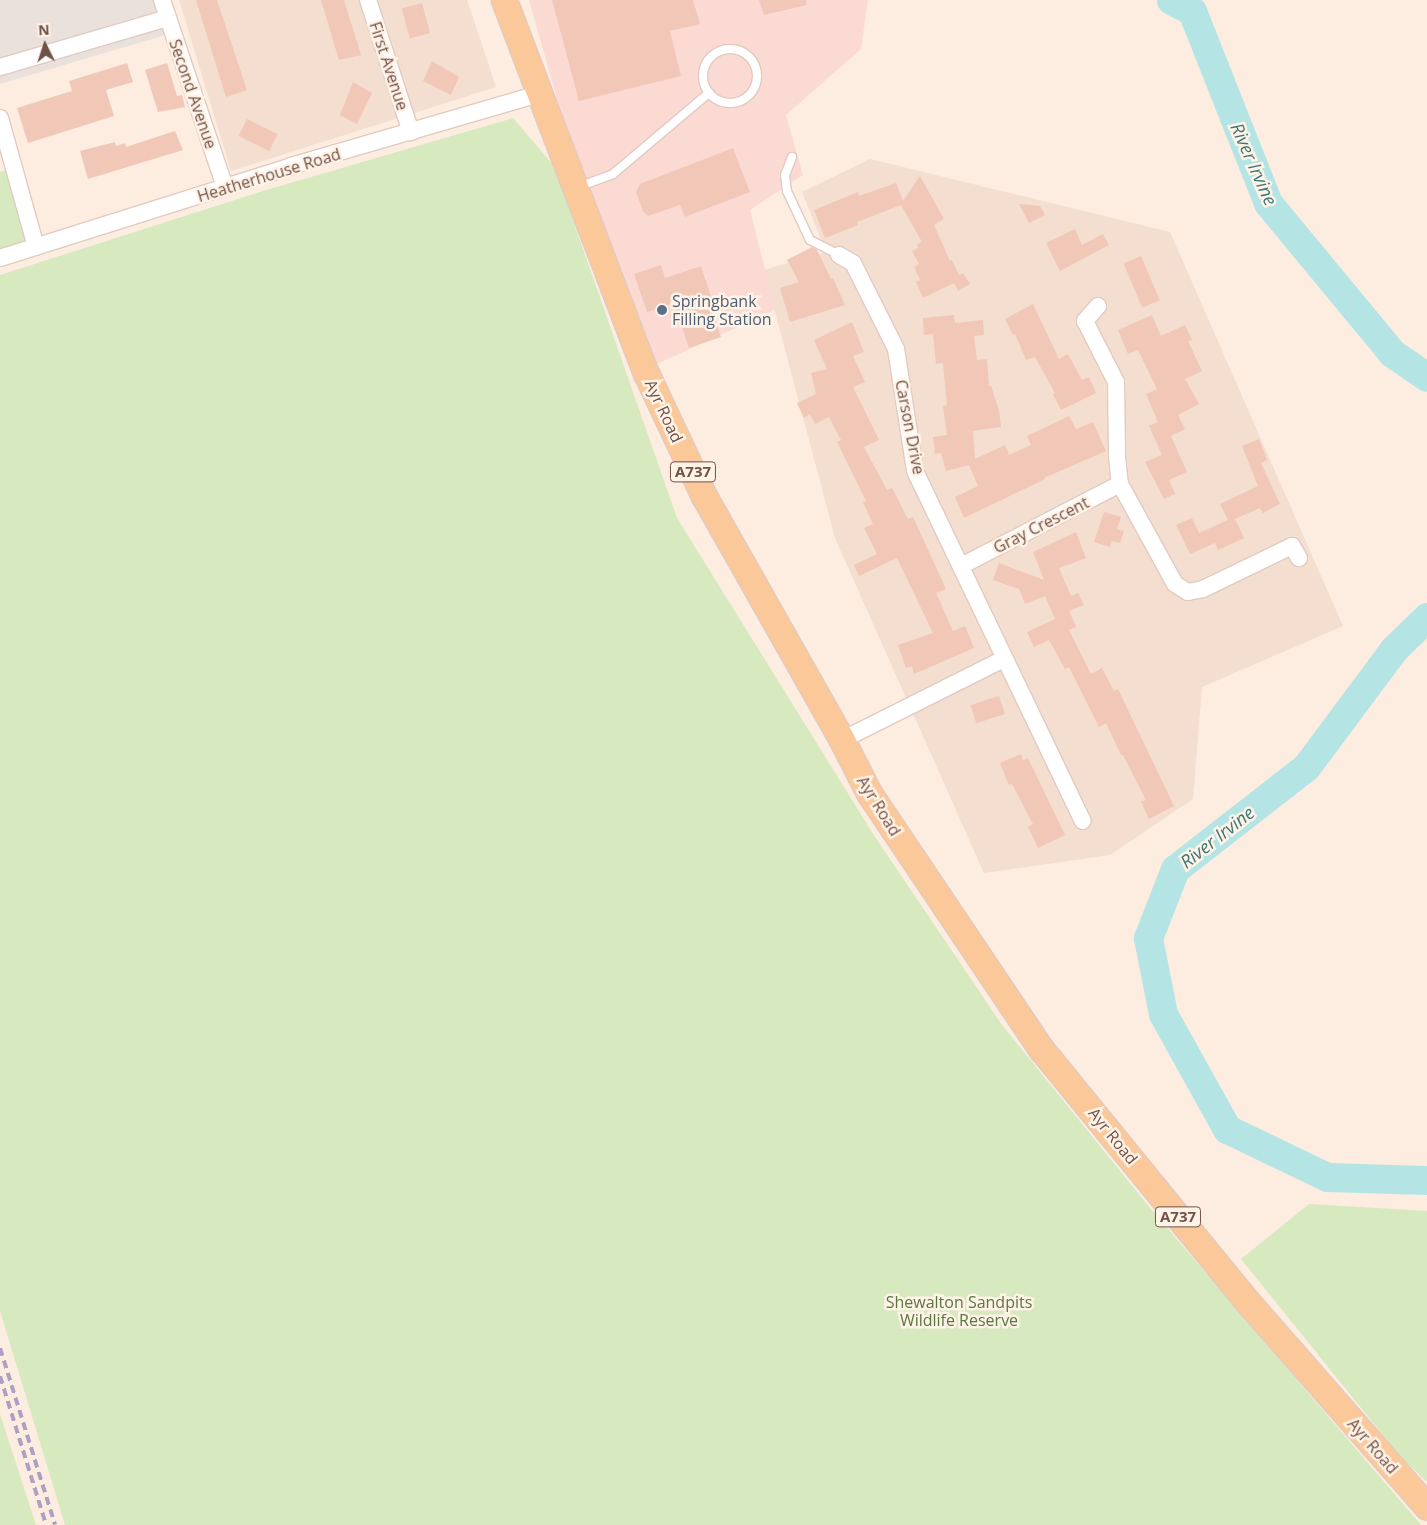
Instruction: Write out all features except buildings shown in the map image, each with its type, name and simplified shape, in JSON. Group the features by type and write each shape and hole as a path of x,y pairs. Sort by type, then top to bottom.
{"main road":[{"name":"Ayr Road","path":"504,0 646,373 704,496 842,740 869,793 1042,1050 1245,1299 1427,1507"}],"street":[{"name":"Second Avenue","path":"162,0 225,187"},
{"name":"First Avenue","path":"368,0 411,132"},
{"path":"0,67 168,18"},
{"name":"Heatherhouse Road","path":"0,258 225,187 539,94"},
{"path":"0,118 36,247"},
{"name":"Carson Drive","path":"839,254 853,263 896,349 916,471 1004,659 1083,821"},
{"path":"1098,306 1085,321 1116,382 1117,458 1120,484 1175,584 1188,592 1203,589 1292,546 1299,558"},
{"name":"Gray Crescent","path":"961,566 1120,484"},
{"path":"842,740 1004,659"}],"lane":[{"path":"733,49 749,57 757,73 754,90 748,96 732,103 716,99 709,93 703,76 709,59 724,50 733,49"},
{"path":"574,188 613,174 709,93"},
{"path":"792,157 785,175 787,190 810,240 839,254"}],"shaded area":[{"path":"0,0 161,0 172,33 0,84"},
{"path":"179,0 467,0 496,87 231,171"},
{"path":"529,0 868,0 861,49 786,115 803,175 750,210 775,310 655,365 569,141"},
{"path":"870,159 1170,232 1343,626 1202,687 1193,799 1110,855 984,873 835,538 764,270 826,252 802,192"}],"green space":[{"name":"Shewalton Sandpits Wildlife Reserve","path":"513,118 554,166 677,518 875,837 1002,1025 1146,1203 1421,1525 65,1525 0,1311 0,275 263,191"},
{"path":"10,169 33,245 0,255 0,172"},
{"path":"1309,1204 1427,1211 1427,1482 1399,1455 1241,1259"},
{"path":"0,1414 36,1525 0,1525"}],"waterway":[{"name":"River Irvine","path":"1171,0 1192,11 1268,203 1392,353 1427,377"},
{"name":"River Irvine","path":"1427,617 1394,649 1306,767 1175,869 1148,938 1163,1014 1227,1129 1327,1177 1427,1180"}],"railway":[{"path":"0,1348 55,1525"},
{"path":"0,1376 46,1525"}],"place":[{"name":"Springbank Filling Station","path":"662,310"}]}
